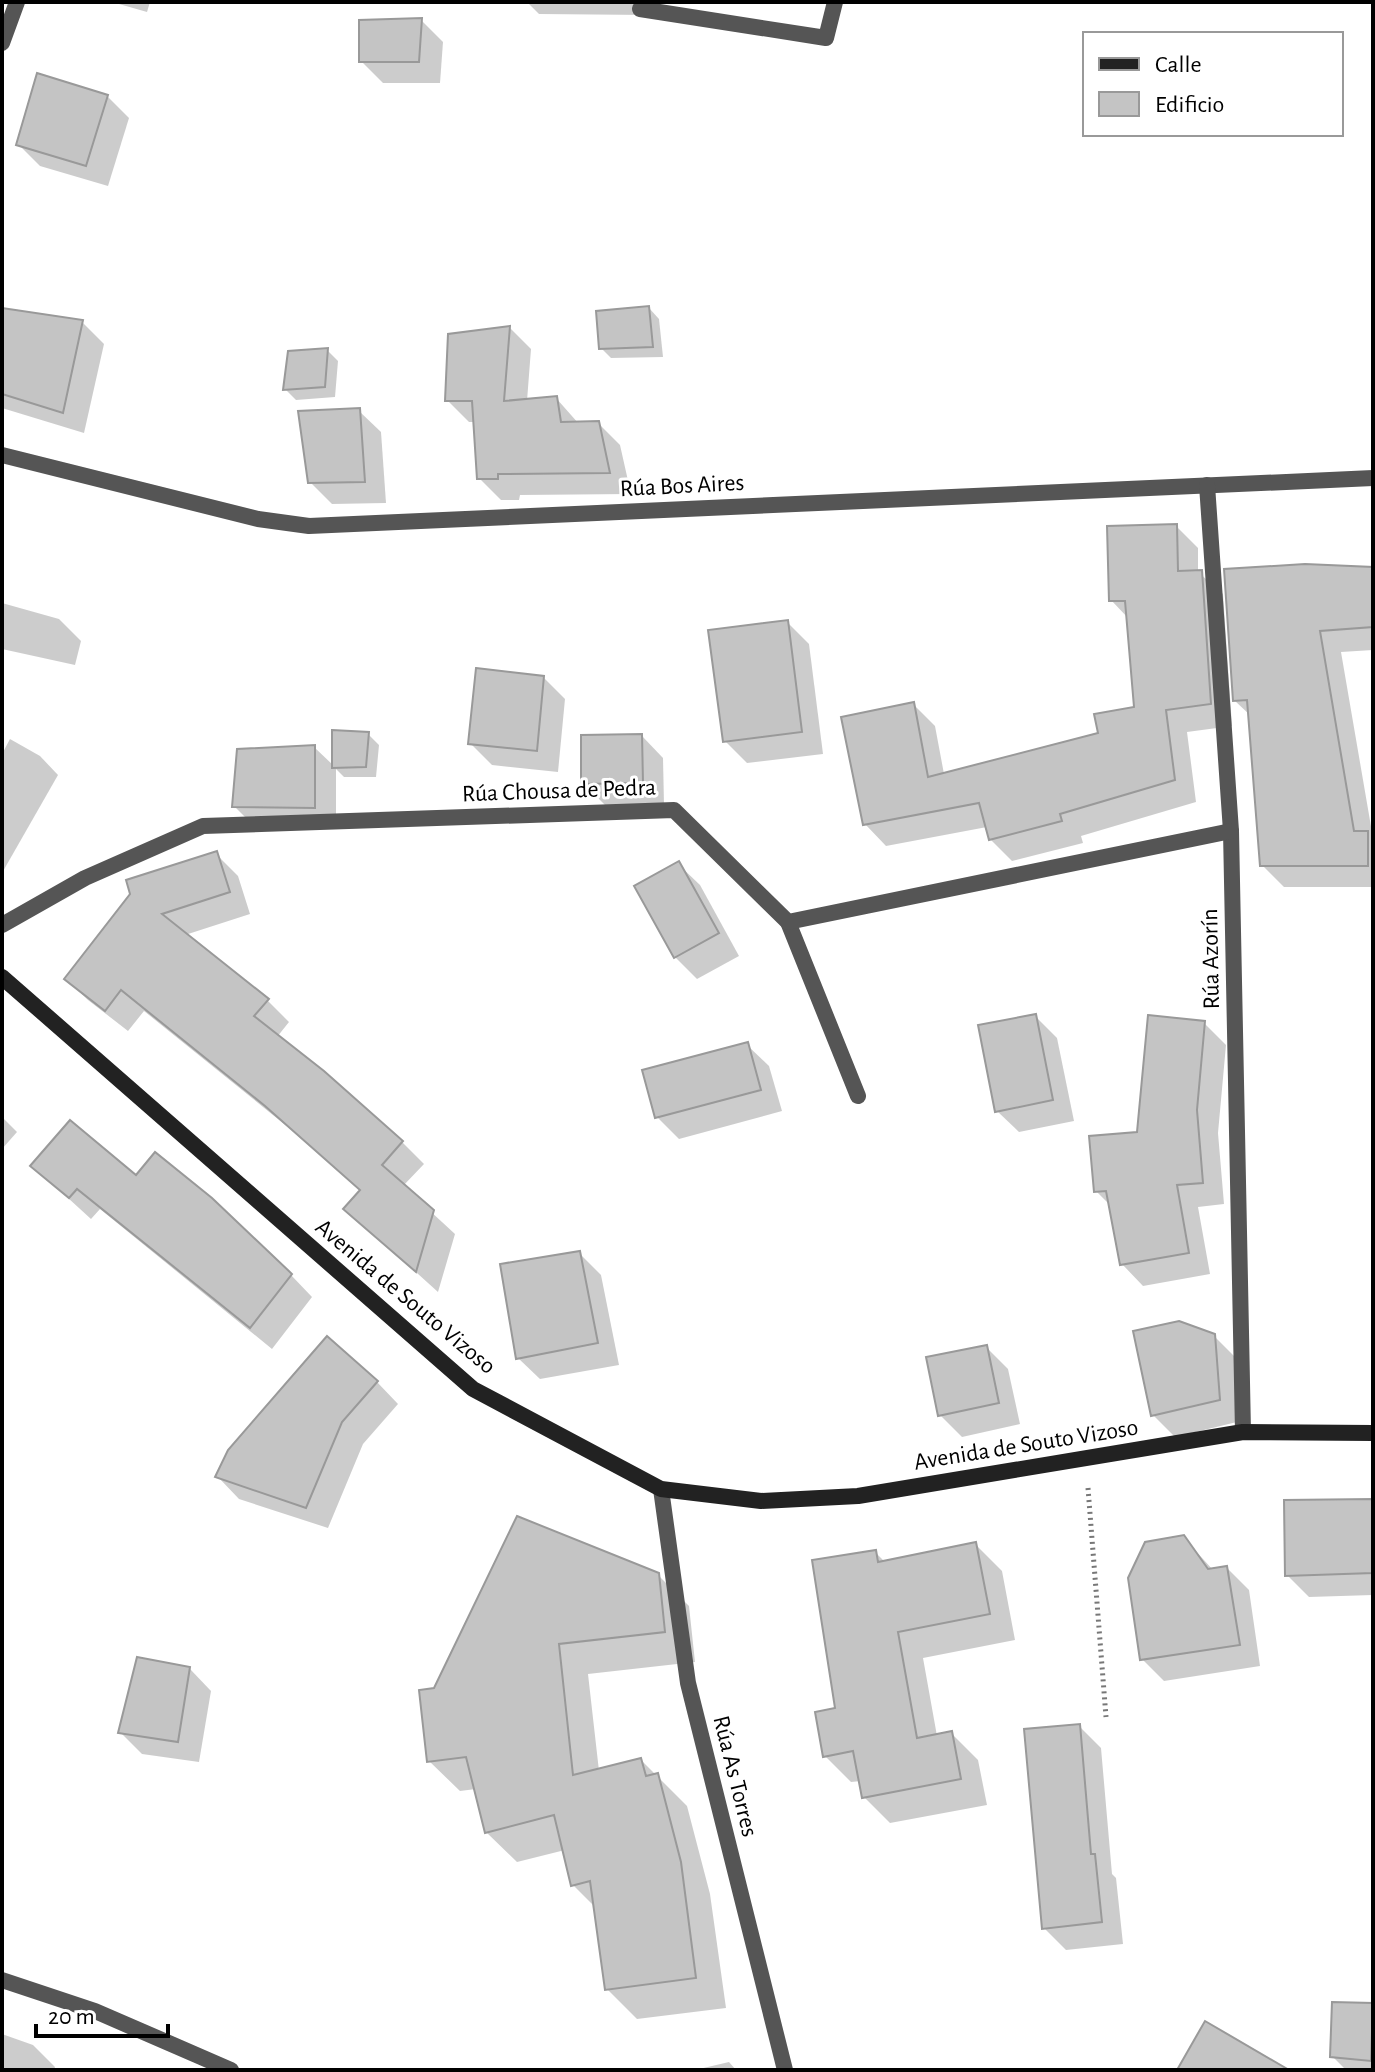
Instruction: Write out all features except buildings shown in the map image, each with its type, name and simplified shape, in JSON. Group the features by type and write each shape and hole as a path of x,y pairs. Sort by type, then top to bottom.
{"street":[{"path":"2,43 17,2"},
{"path":"640,9 826,38 835,2"},
{"name":"Rúa Bos Aires","path":"2,455 233,513 309,526 1373,478"},
{"name":"Rúa Azorín","path":"1207,485 1231,831 1243,1432"},
{"name":"Rúa Chousa de Pedra","path":"2,925 85,878 203,826 674,810 788,922"},
{"path":"858,1096 788,922 1231,831"},
{"name":"Avenida de Souto Vizoso","path":"2,977 473,1389 661,1489 761,1501 858,1496 1243,1432 1373,1433"},
{"name":"Rúa As Torres","path":"661,1489 688,1683 785,2070"},
{"path":"2,1980 95,2011 231,2070"}],"path":[{"path":"1086,1459 1106,1717"}]}
